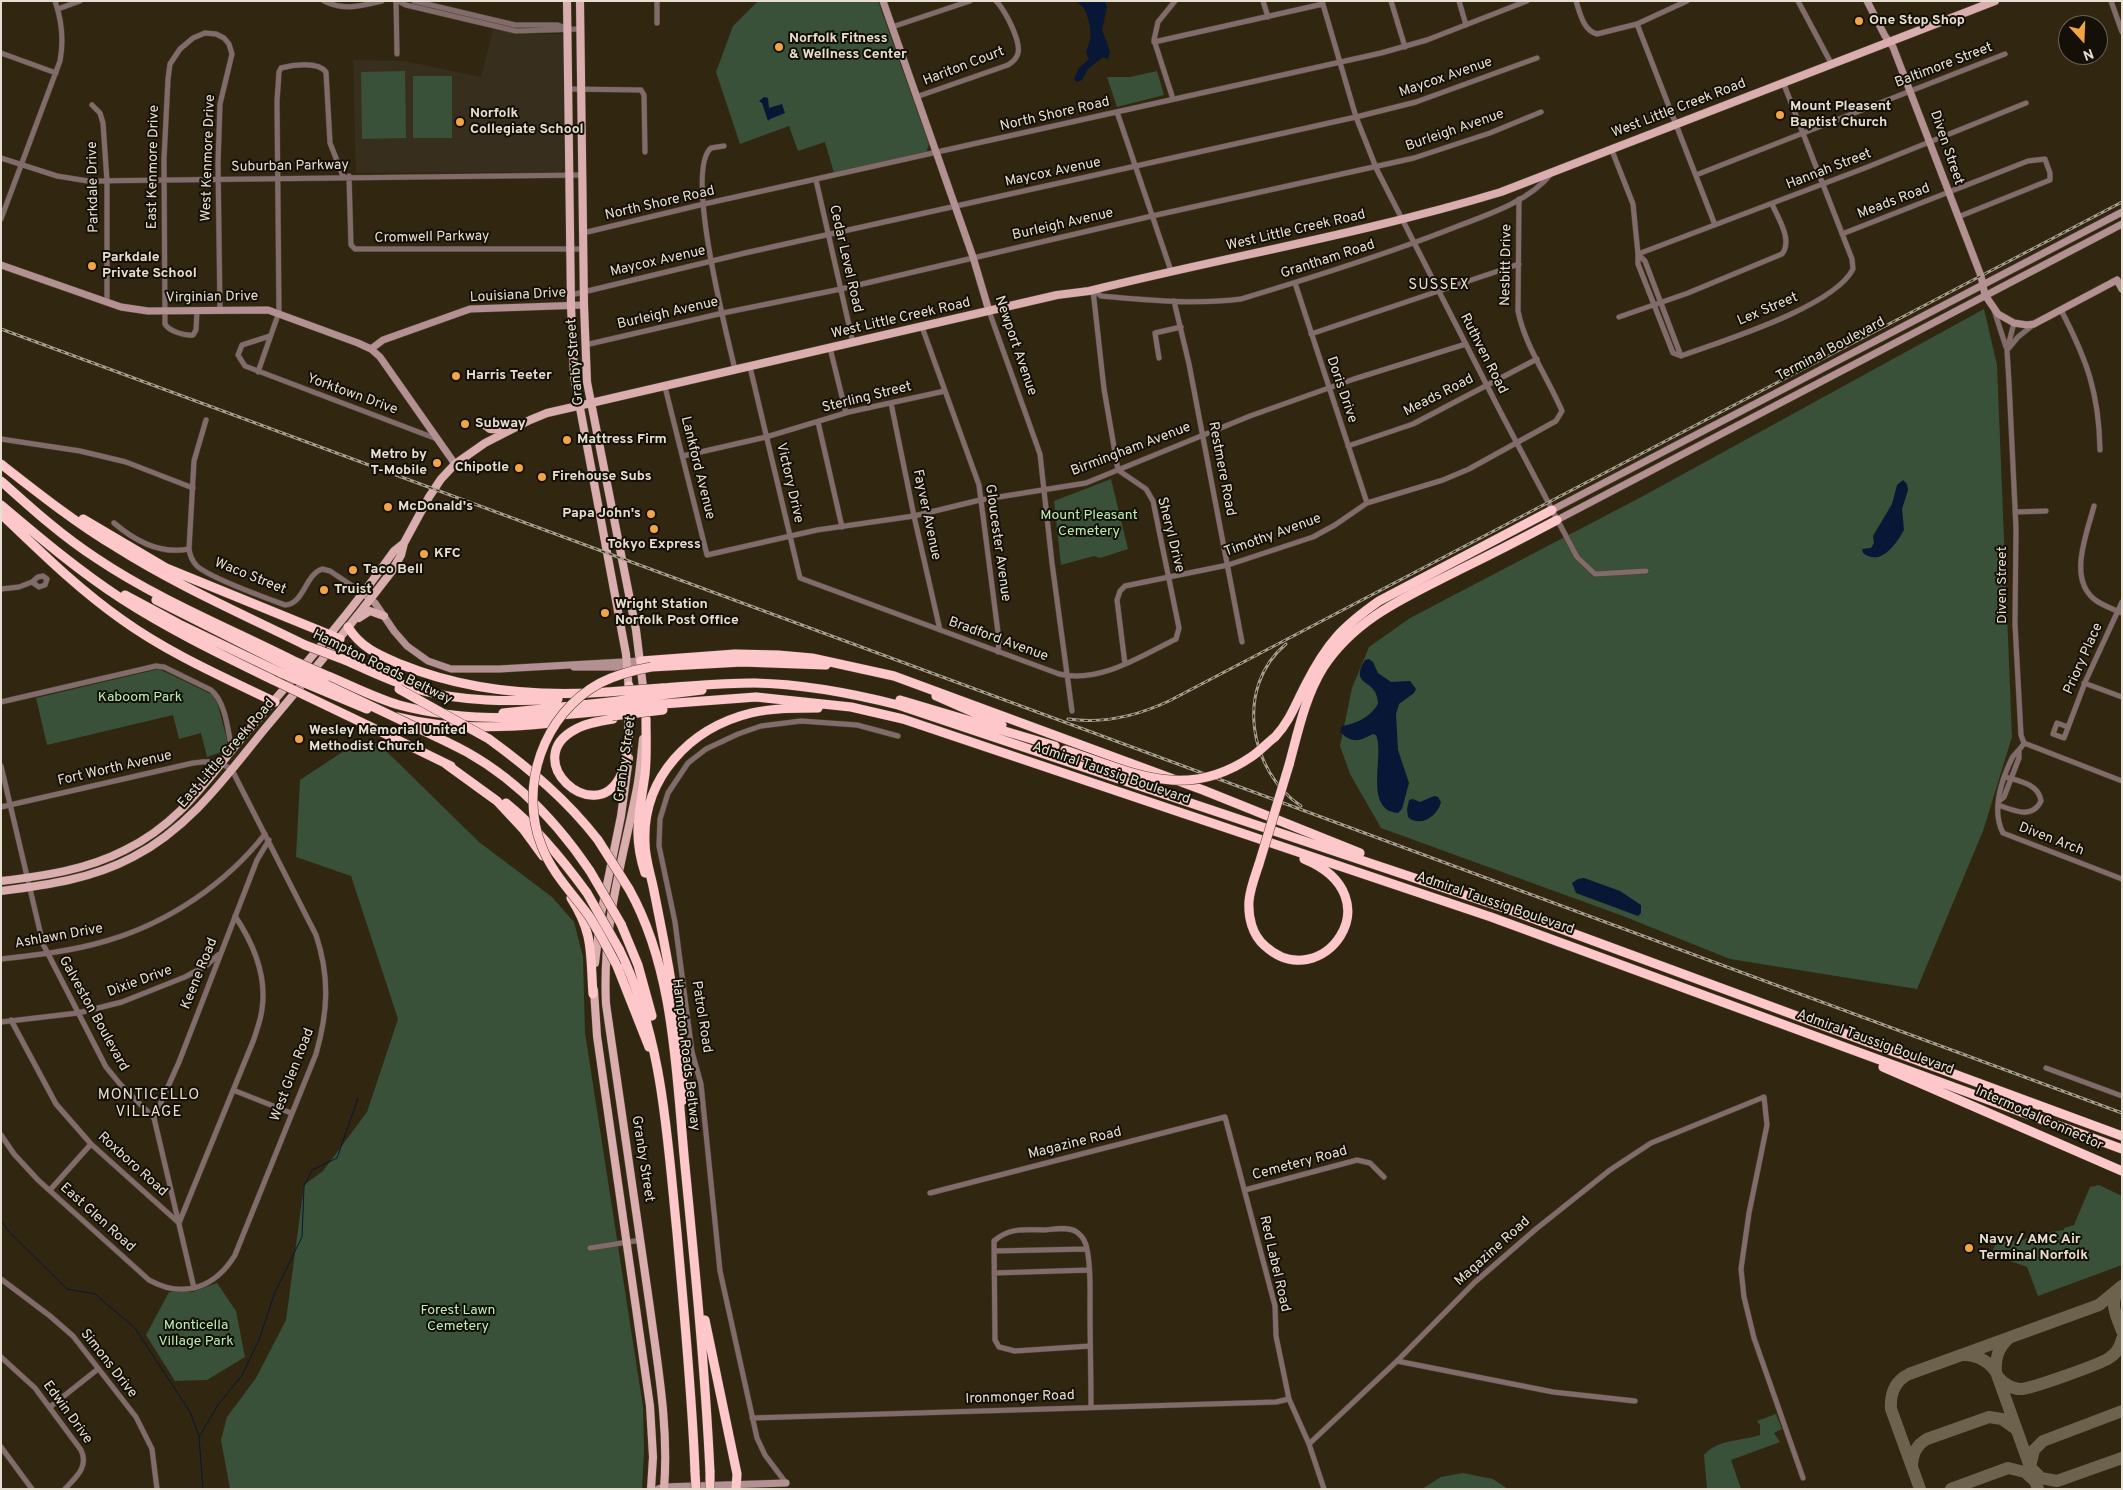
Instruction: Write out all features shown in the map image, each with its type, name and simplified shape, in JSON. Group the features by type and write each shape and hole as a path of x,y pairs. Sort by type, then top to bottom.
{"highway":[{"name":"Hampton Roads Beltway","path":"1,464 93,533 139,561 306,645 399,689 489,739 547,783 580,817 598,840 639,906 651,940 663,986 672,1042 702,1342 710,1489"},
{"path":"1,482 34,511 114,570 367,709 423,722 474,727 514,726 610,706"},
{"path":"44,497 166,568 340,639"},
{"name":"Hampton Roads Beltway","path":"1,505 76,567 144,613 199,643 446,764 476,781 517,812 559,856 587,893 619,949 644,1010 659,1068 688,1348 696,1489"},
{"path":"870,671 916,686 1065,750 1144,777 1160,780 1186,780 1214,775 1251,757 1275,737 1288,721 1324,651 1341,630 1362,613 1379,601 1552,510"},
{"path":"1,514 80,588 123,620 180,655 275,702"},
{"path":"1165,807 1198,823 1305,860 1326,870 1343,890 1348,907 1342,933 1332,947 1317,956 1300,960 1275,954 1262,943 1252,928 1249,911 1250,894 1259,864 1289,764 1315,684 1332,654 1355,629 1384,609 1557,520"},
{"path":"28,528 139,602 287,666 473,754 513,782 543,810 569,841 590,870 620,924 645,988 663,1070 664,1102"},
{"path":"348,628 372,652 410,668 454,682 517,693 555,694 610,706 630,715 662,699"},
{"path":"641,660 760,654 812,658 894,676 1212,793 1371,858 1480,896 1512,910"},
{"path":"343,661 414,688 452,697 610,706"},
{"path":"666,1128 646,1038 617,966 593,923 552,866 542,847 534,820 533,783 535,770 545,743 551,730 568,708 581,697 602,682 632,671 651,667 742,662 846,666"},
{"path":"287,666 328,676 399,705 452,716 610,706 662,699 736,683 865,692 915,703 1055,746"},
{"path":"631,688 628,737 621,775 613,786 597,794 587,795 574,790 560,777 555,765 555,754 559,745 564,737 610,706 631,688"},
{"path":"631,688 662,699 727,702 779,700 851,707"},
{"path":"831,690 922,712 1512,910"},
{"path":"680,1119 684,1085 678,1033 666,949 646,856 646,825 649,805 657,784 683,748 718,724 752,713 789,708 851,707"},
{"name":"Admiral Taussig Boulevard","path":"851,707 910,722 1491,917 2122,1149"},
{"path":"646,720 646,762 637,818 637,842 638,854 656,904"},
{"path":"446,764 497,801 514,818 538,847 582,915 590,940 594,994"},
{"name":"Intermodal Connector","path":"1512,910 1530,914 2122,1131"},
{"name":"Admiral Taussig Boulevard","path":"1512,910 2122,1136"},
{"name":"Intermodal Connector","path":"1723,1002 1768,1024 1914,1079 2122,1171"},
{"path":"692,1238 706,1325 734,1456 737,1487"}],"main road":[{"name":"Granby Street","path":"567,1 571,306 574,376 631,688 632,726 626,786 597,937 594,994 598,1044 650,1406 653,1457 651,1489"},
{"name":"Granby Street","path":"580,1 585,345 591,403 641,660 646,720 636,788 612,904 605,963 606,1004 641,1240 664,1420 666,1454 662,1488"},
{"name":"Newport Avenue","path":"883,1 990,311"},
{"name":"Diven Street","path":"1867,1 1885,36 1890,41 1912,90 1948,193 1984,284 1985,295 1993,308"},
{"name":"West Little Creek Road","path":"579,406 1057,295 1093,290 1402,219 1501,192 1995,1"},
{"name":"Terminal Boulevard","path":"1552,510 2122,212"},
{"name":"Terminal Boulevard","path":"1557,520 2122,224"},
{"name":"Virginian Drive","path":"1,265 107,303 137,310 220,311 264,309 371,349 387,366 455,464"},
{"path":"1993,308 1998,314 2014,323 2034,324 2120,279 2122,289"},
{"name":"Louisiana Drive","path":"371,349 383,340 463,311 584,306"},
{"name":"East Little Creek Road","path":"1,891 84,877 116,865 146,850 187,820 232,770 340,639 401,556 404,543 434,489 455,464 478,448 542,415 579,406"},
{"path":"482,423 492,430 510,430"},
{"name":"East Little Creek Road","path":"1,881 80,868 125,851 165,824 191,801 330,635 394,551 404,543"},
{"path":"362,592 384,616 400,639 415,652 428,661 451,669 469,670 627,664 641,660"},
{"path":"348,628 363,614 370,611 384,616"},
{"path":"275,702 289,701"},
{"path":"662,1488 786,1487"}],"street":[{"path":"1,219 56,73 63,45 62,27 55,1"},
{"path":"58,9 80,1"},
{"path":"324,1 336,6 352,8 382,1"},
{"path":"398,54 397,1 406,5 510,30 550,31 580,29"},
{"path":"414,1 515,25 558,25 567,29"},
{"path":"657,1 657,23"},
{"path":"892,27 970,1"},
{"name":"Hariton Court","path":"916,97 1008,65 1016,58 1018,47 1008,17 996,1"},
{"path":"1172,99 1154,42 1154,34 1158,22 1174,1"},
{"path":"1263,1 1268,17"},
{"path":"1391,1 1405,46"},
{"path":"1459,1 1466,25"},
{"name":"North Shore Road","path":"583,233 1405,46 1528,1"},
{"path":"1576,1 1584,24 1592,33 1597,34 1637,24 1687,1"},
{"path":"1798,1 1831,63"},
{"path":"2111,1 2122,32"},
{"path":"1154,42 1322,3"},
{"name":"Ruthven Road","path":"1322,3 1356,117 1376,167 1577,557 1595,574 1646,571"},
{"path":"1637,24 1715,225"},
{"name":"West Kenmore Drive","path":"198,35 210,33 221,36 229,44 232,54 220,104 218,180 220,311"},
{"name":"East Kenmore Drive","path":"164,311 166,93 170,64 180,49 198,35"},
{"path":"1,53 56,73"},
{"name":"Baltimore Street","path":"1696,175 2005,54"},
{"name":"Maycox Avenue","path":"571,295 711,261 1356,117 1416,102 1537,58"},
{"path":"258,372 278,313 278,72 283,67 297,65 320,66 324,69 326,73 330,143 346,176"},
{"path":"1783,82 1842,234"},
{"path":"568,89 641,90 644,95 646,152"},
{"name":"Hannah Street","path":"1638,254 1772,204 2026,103"},
{"name":"Parkdale Drive","path":"92,105 100,113 103,123 107,181 107,303"},
{"path":"1117,112 1172,272"},
{"name":"Burleigh Avenue","path":"585,345 722,313 841,289 972,257 1414,158 1460,144 1541,112"},
{"path":"724,146 711,148 704,158 705,227 735,370"},
{"path":"1611,148 1633,204 1638,264 1673,353 1681,356"},
{"name":"Suburban Parkway","path":"1,158 57,176 107,181 346,176 582,175"},
{"name":"Meads Road","path":"1842,234 2028,161 2040,158 2046,159 2050,180 1958,217"},
{"name":"Grantham Road","path":"1093,290 1101,296 1174,301 1213,303 1241,299 1414,243 1481,217 1519,199 1544,182 1553,171"},
{"name":"Cromwell Parkway","path":"346,176 351,245 355,249 584,249"},
{"name":"Cedar Level Road","path":"816,180 853,343"},
{"name":"Nesbitt Drive","path":"1519,199 1518,311 1520,325 1562,411"},
{"path":"1619,317 1654,307 1782,254 1787,244 1772,204"},
{"name":"Lex Street","path":"1681,356 1790,316 1844,282 1853,269 1852,259 1842,234"},
{"path":"1638,254 1645,261 1681,356"},
{"path":"1311,334 1519,264"},
{"name":"Doris Drive","path":"1294,283 1367,503"},
{"path":"1093,290 1104,389 1118,470"},
{"name":"Restmere Road","path":"1174,301 1181,327 1242,642"},
{"path":"1993,308 2007,350"},
{"path":"2061,310 2089,369 2099,412 2100,450"},
{"path":"164,311 166,326 191,336 196,330 197,311"},
{"name":"Newport Avenue","path":"990,311 1040,454 1052,563 1069,676 1072,711"},
{"name":"Diven Street","path":"2014,323 2007,350 2015,512 2015,624 2021,736 2024,743"},
{"path":"2007,350 2018,337 2034,324"},
{"name":"Gloucester Avenue","path":"922,327 979,485 999,640 998,652"},
{"path":"1159,358 1155,332 1181,327"},
{"name":"Yorktown Drive","path":"270,336 245,343 239,351 241,362 248,368 258,372 438,439"},
{"name":"Birmingham Avenue","path":"707,555 790,537 914,516 980,500 1086,483 1202,434 1329,388 1466,344"},
{"path":"830,348 846,412"},
{"name":"Meads Road","path":"1348,446 1413,424 1537,359"},
{"name":"Victory Drive","path":"750,367 800,578 824,588"},
{"name":"Lankford Avenue","path":"665,387 707,555"},
{"name":"Sterling Street","path":"682,456 766,437 846,412 945,391"},
{"name":"Fayver Avenue","path":"891,403 940,630"},
{"name":"Timothy Avenue","path":"1125,664 1117,600 1120,591 1129,585 1228,565 1313,537 1367,503 1443,480 1517,443 1556,421 1562,411"},
{"path":"114,523 130,537 156,548 176,552 189,549 195,458 206,420"},
{"path":"818,422 842,528"},
{"path":"1,438 126,462 193,488"},
{"name":"Sheryl Drive","path":"1118,470 1146,489 1153,501 1179,628 1176,639 1164,644"},
{"path":"2094,506 2079,570 2082,582 2094,600 2120,612"},
{"path":"2015,512 2046,511"},
{"name":"Waco Street","path":"189,549 192,561 200,569 283,604 295,601 313,574 322,569 330,571 362,592"},
{"path":"1,588 19,587 32,582"},
{"name":"Bradford Avenue","path":"824,588 1069,676 1098,672 1125,664 1164,644"},
{"name":"Priory Place","path":"2068,727 2084,683 2120,612 2122,602"},
{"path":"1,702 160,666 211,690 216,695 222,706 232,750"},
{"path":"2084,683 2122,697"},
{"name":"Patrol Road","path":"786,1487 764,1453 757,1438 720,1271 701,1084 692,1052 675,922 659,846 660,819 668,792 688,764 706,749 738,734 761,726 802,721 857,725 898,736"},
{"path":"2008,778 2035,788 2040,796 2039,806 2035,810 2027,813 1999,803 2004,797 2008,778 2019,758 2019,752 2024,743 2122,781"},
{"name":"Fort Worth Avenue","path":"1,808 193,763 210,761 222,763"},
{"path":"222,763 232,770"},
{"name":"Galveston Boulevard","path":"1,766 47,954 112,1075 154,1118"},
{"name":"West Glen Road","path":"194,1288 217,1277 227,1268 234,1255 316,1054 323,1028 326,1006 325,977 316,935 232,770"},
{"name":"Diven Arch","path":"1999,803 1996,814 2003,833 2122,878"},
{"name":"Ashlawn Drive","path":"1,959 47,954 106,941 162,918 194,900 227,874 247,856 265,834"},
{"name":"Keene Road","path":"154,1118 178,1062 257,860 269,840"},
{"path":"179,1223 257,1030 263,997 260,966 235,916"},
{"name":"Dixie Drive","path":"1,1022 78,1013 122,1002 156,990 198,970 220,953"},
{"name":"Roxboro Road","path":"11,1020 56,1104 91,1144 179,1223"},
{"path":"2046,1068 2122,1096"},
{"path":"233,1090 291,1113"},
{"name":"Magazine Road","path":"1309,1444 1475,1282 1536,1229 1610,1170 1651,1143 1764,1097 1767,1125 1749,1213 1741,1269 1744,1298 1754,1338 1803,1478"},
{"name":"Magazine Road","path":"930,1193 1225,1117"},
{"name":"Red Label Road","path":"1225,1117 1275,1306 1276,1336 1288,1399 1309,1444"},
{"path":"154,1118 194,1288"},
{"name":"East Glen Road","path":"1,1135 27,1168 149,1280 171,1288 194,1288"},
{"path":"50,1190 91,1144"},
{"name":"Cemetery Road","path":"1245,1190 1357,1160 1370,1163 1384,1177"},
{"path":"1090,1346 1015,1350 1000,1346 995,1340 994,1241 1002,1234 1014,1230 1068,1229 1077,1231 1083,1238 1087,1249 1089,1270 1091,1407"},
{"path":"590,1248 641,1240"},
{"path":"994,1251 1087,1249"},
{"path":"994,1273 1089,1270"},
{"name":"Simons Drive","path":"1,1278 62,1325 85,1350 136,1417 152,1449 157,1489"},
{"name":"Edwin Drive","path":"1,1357 35,1388 82,1450 84,1459 82,1469 65,1489"},
{"path":"1396,1361 1573,1396 1635,1401"},
{"path":"50,1407 98,1369"},
{"name":"Ironmonger Road","path":"752,1418 1276,1402 1288,1399"},
{"path":"1309,1444 1324,1489"},
{"path":"2,1449 32,1489"}],"shaded area":[{"name":"Norfolk Collegiate School","path":"493,29 520,34 560,34 563,36 564,169 560,172 356,173 353,60 405,61 481,77"}],"green space":[{"path":"758,1 878,1 929,144 926,153 834,173 825,142 798,151 789,126 740,144 716,72 733,26"},
{"path":"405,71 406,138 362,139 361,72"},
{"path":"1157,71 1164,95 1117,107 1107,77 1130,77"},
{"path":"413,76 452,76 452,138 413,138"},
{"path":"1984,309 1997,365 2012,737 1983,831 1917,989 1730,959 1623,916 1381,828 1350,774 1340,746 1352,688 1369,647 1410,618 1645,495"},
{"name":"Mount Pleasant Cemetery","path":"1111,479 1128,549 1100,558 1094,556 1061,565 1054,501"},
{"name":"Kaboom Park","path":"159,669 213,695 217,702 227,739 227,746 224,751 207,757 201,733 179,739 173,715 47,745 36,698"},
{"name":"Forest Lawn Cemetery","path":"378,743 479,842 552,897 574,922 583,957 585,1033 643,1407 644,1451 642,1489 230,1489 221,1440 227,1417 256,1378 286,1320 304,1185 323,1171 367,1112 398,1019 351,876 296,857 300,780 353,745"},
{"path":"2099,1185 2122,1196 2122,1265 2038,1296 2027,1267 1991,1254 1995,1245 1993,1242 1997,1238 2020,1240 2032,1235 2064,1230 2064,1228 2074,1225 2090,1187"},
{"name":"Monticella Village Park","path":"217,1283 236,1311 245,1357 207,1380 175,1381 146,1335 169,1292 192,1292"},
{"path":"1776,1414 1782,1429 1774,1433 1780,1442 1731,1460 1741,1489 1707,1489 1704,1455 1709,1450 1723,1443 1760,1435 1760,1425 1757,1421"},
{"path":"1463,1473 1493,1479 1508,1489 1422,1489 1441,1477"}],"water":[{"path":"1076,1 1105,1 1107,7 1102,30 1110,51 1108,59 1103,57 1088,69 1082,80 1077,82 1074,79 1079,68 1089,59 1087,52 1090,32 1086,13"},
{"path":"764,97 768,98 769,108 782,104 785,113 768,121 762,103 759,101"},
{"path":"1903,480 1907,484 1908,490 1902,509 1904,530 1892,547 1882,556 1870,557 1863,553 1862,549 1871,548 1874,543 1873,536 1892,504 1897,485"},
{"path":"1369,659 1373,662 1378,673 1391,682 1410,681 1416,689 1414,693 1399,704 1396,714 1398,750 1409,783 1402,809 1398,813 1387,810 1381,802 1378,793 1378,744 1376,735 1373,734 1352,740 1340,732 1342,726 1362,719 1371,713 1378,704 1374,690 1360,675 1365,660"},
{"path":"1434,796 1438,797 1441,802 1432,816 1423,821 1413,820 1408,817 1409,800 1413,799 1420,802"},
{"path":"1584,878 1620,891 1641,905 1641,913 1638,916 1576,893 1572,883"}],"waterway":[{"path":"203,1489 199,1437 218,1405 242,1375 259,1340 275,1292 302,1237 304,1186 312,1170 337,1158 358,1098"},
{"path":"1,1221 9,1232 67,1289 95,1294 135,1328 190,1412 199,1436"}],"taxiway":[{"path":"1920,1489 1891,1409 1891,1398 1894,1388 1900,1380 1909,1374 2099,1305 2122,1286"},
{"path":"2118,1291 2115,1296 2114,1306 2122,1331"},
{"path":"2009,1338 1998,1354 1996,1372 2038,1489"},
{"path":"1998,1377 2005,1384 2014,1388 2021,1389 2037,1385 2109,1358 2117,1350 2122,1339"},
{"path":"1964,1355 1982,1359 1996,1372"},
{"path":"2030,1467 2034,1450 2043,1441 2122,1411"},
{"path":"1912,1467 1915,1451 1927,1439 1989,1417 2002,1419 2016,1429"},
{"path":"2032,1469 2041,1478 2057,1481 2122,1458"},
{"path":"1951,1489 2008,1468 2025,1472 2036,1482"}],"railway":[{"path":"1068,719 1120,718 1145,711 1169,701 2122,202"},
{"path":"1,329 2122,1113"},
{"path":"1286,644 1270,662 1259,683 1254,705 1255,728 1260,751 1269,772 1283,791 1301,806"}],"place":[{"name":"One Stop Shop","path":"1859,21"},
{"name":"Norfolk Fitness & Wellness Center","path":"779,47"},
{"name":"Mount Pleasent Baptist Church","path":"1780,115"},
{"name":"Norfolk Collegiate School","path":"460,122"},
{"name":"Parkdale Private School","path":"92,266"},
{"name":"Harris Teeter","path":"456,376"},
{"name":"Subway","path":"465,424"},
{"name":"Mattress Firm","path":"567,440"},
{"name":"Metro by T-Mobile","path":"437,463"},
{"name":"Chipotle","path":"519,468"},
{"name":"Firehouse Subs","path":"542,477"},
{"name":"McDonald's","path":"388,507"},
{"name":"Papa John's","path":"651,514"},
{"name":"Tokyo Express","path":"654,529"},
{"name":"KFC","path":"424,554"},
{"name":"Taco Bell","path":"353,570"},
{"name":"Truist","path":"324,590"},
{"name":"Wright Station Norfolk Post Office","path":"605,613"},
{"name":"Wesley Memorial United Methodist Church","path":"299,739"},
{"name":"Navy / AMC Air Terminal Norfolk","path":"1969,1248"}],"district":[{"name":"SUSSEX","path":"1439,286"},
{"name":"MONTICELLO VILLAGE","path":"149,1104"}]}
